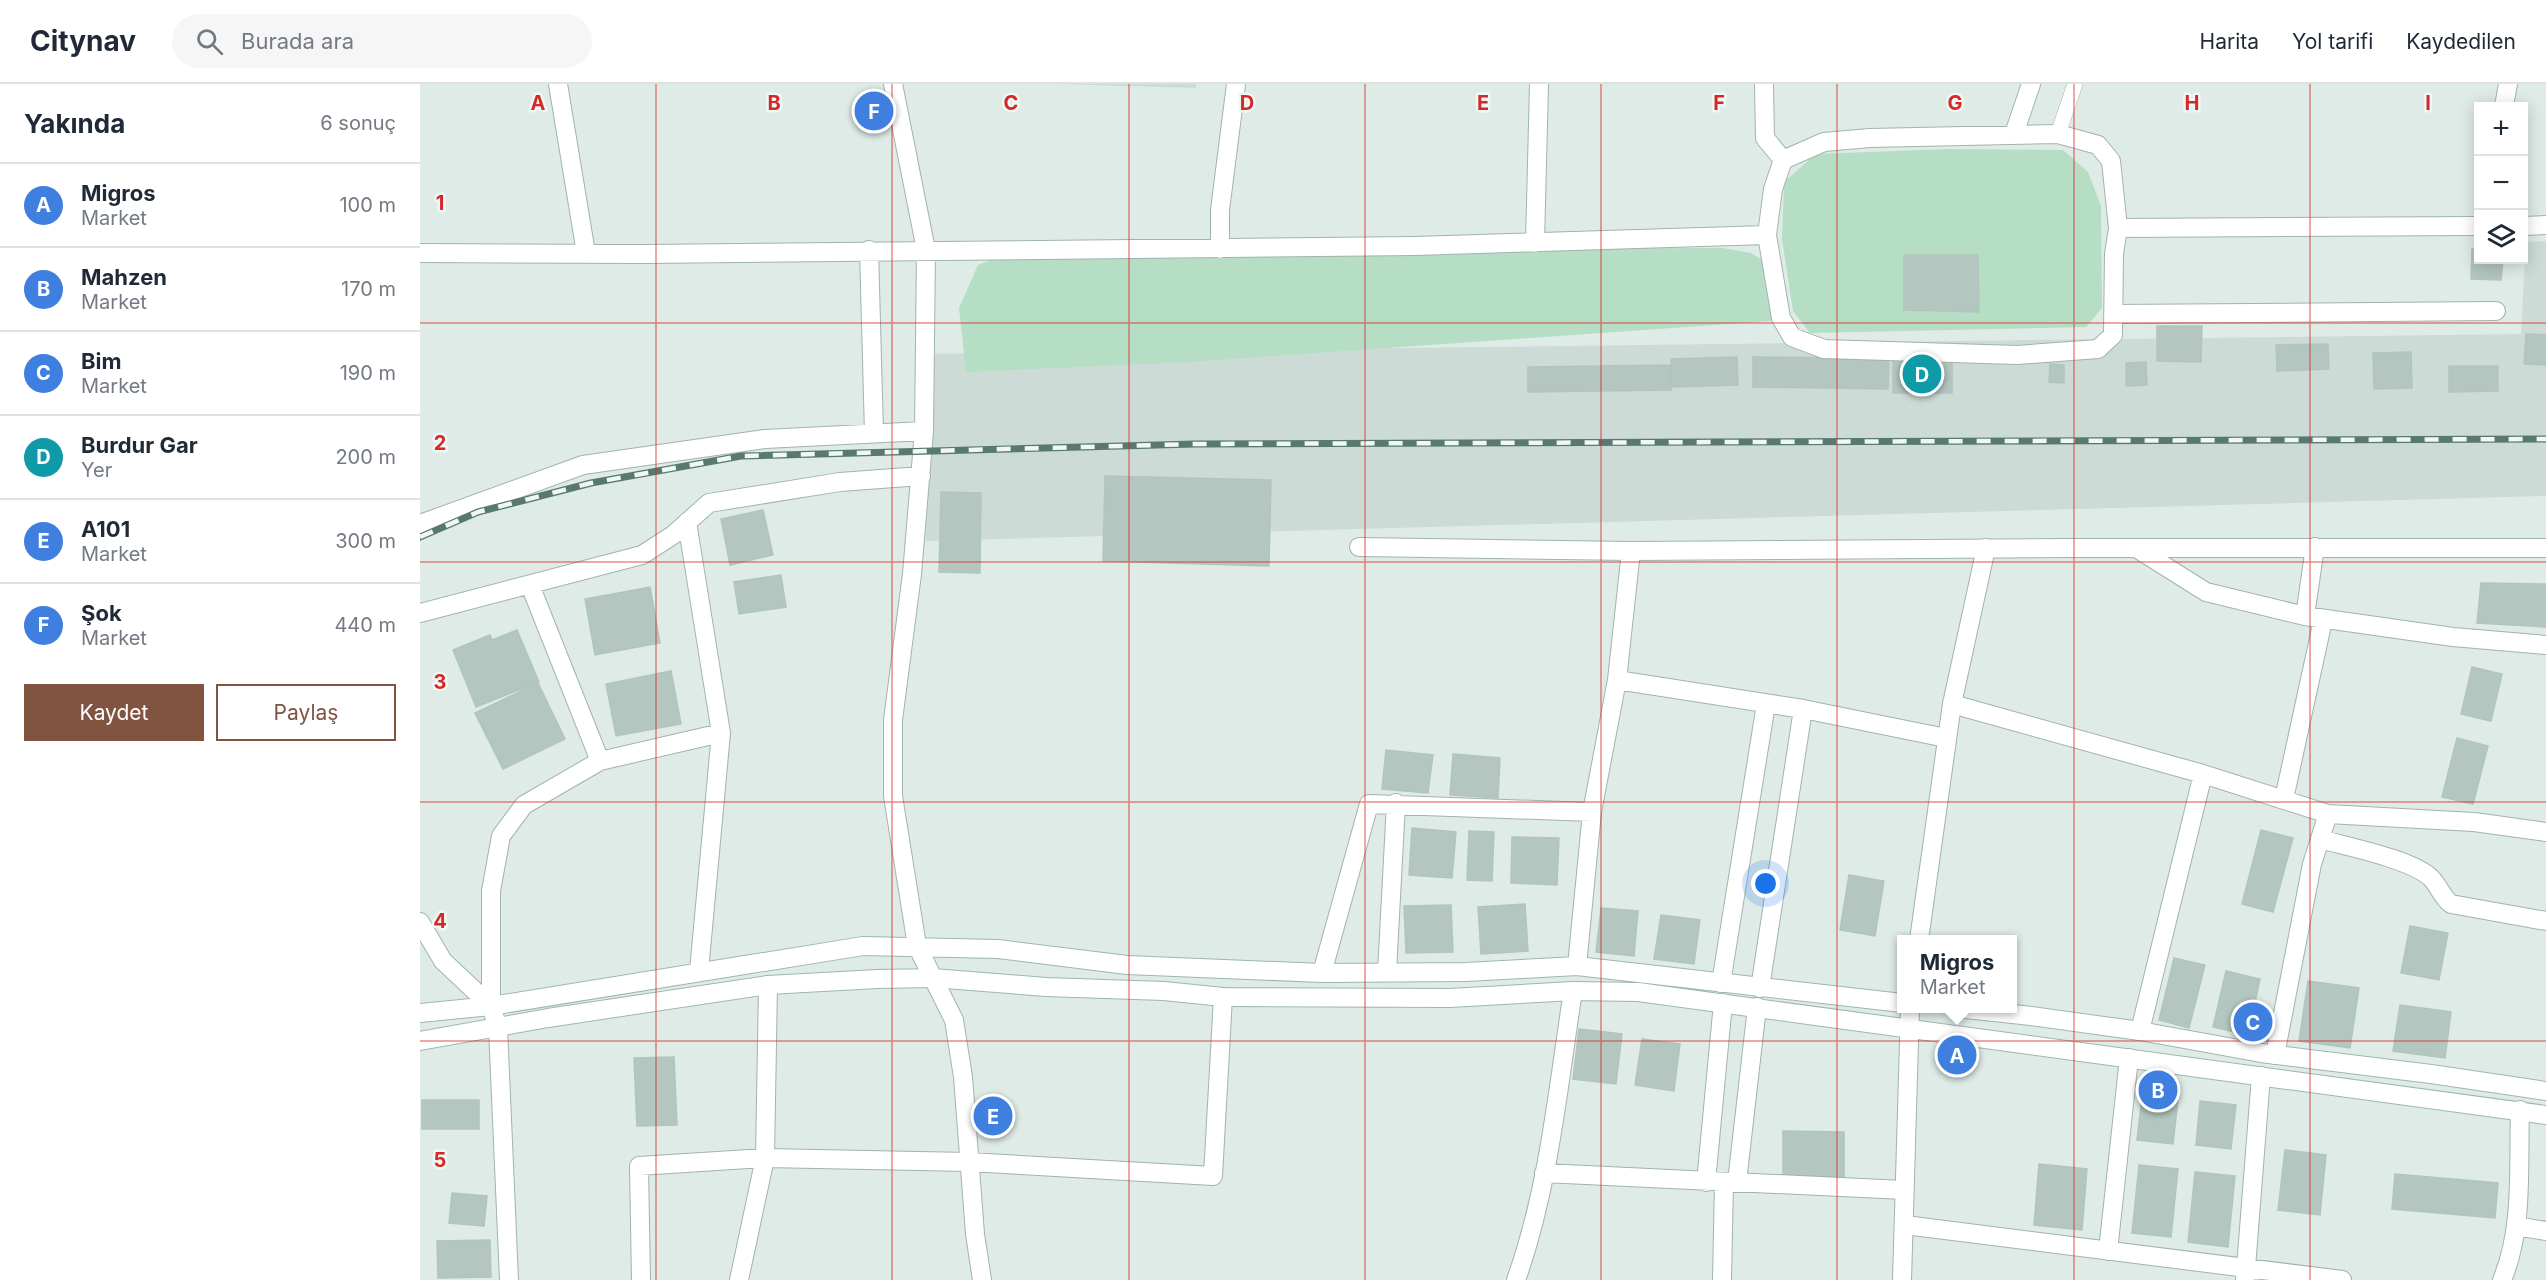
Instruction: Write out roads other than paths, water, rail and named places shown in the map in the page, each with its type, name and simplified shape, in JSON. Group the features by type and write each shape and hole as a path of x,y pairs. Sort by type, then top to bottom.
{"street":[{"path":"558,84 586,253"},
{"path":"893,84 926,250 924,431 912,574 892,720 893,796 917,946 954,1020 963,1077 975,1234 982,1280"},
{"path":"1220,249 1220,210 1236,84"},
{"path":"1535,243 1539,84"},
{"path":"1764,84 1765,138 1782,160"},
{"path":"2014,134 2031,84"},
{"path":"2058,134 2074,84"},
{"path":"2505,102 2508,84"},
{"path":"2014,134 2058,134 2098,145 2111,160 2118,228 2114,254 2113,335 2098,349 2017,355 1824,349 1792,337 1781,318 1767,235 1773,189 1782,160 1824,142 1870,138 2014,134"},
{"path":"2118,228 2474,225"},
{"path":"2528,225 2546,225"},
{"path":"420,253 1220,249 1535,243 1767,235"},
{"path":"869,250 874,433"},
{"path":"2113,314 2496,311"},
{"path":"420,524 583,465 765,439 924,431"},
{"path":"420,613 642,555 672,535 709,503 840,482 921,476"},
{"path":"687,522 721,733 699,971"},
{"path":"1359,547 1631,551 2136,547 2546,548"},
{"path":"2136,547 2206,592 2305,616 2453,637 2546,645"},
{"path":"2305,616 2315,547"},
{"path":"1920,935 1946,738 1986,548"},
{"path":"1577,966 1592,812 1617,680 1631,551"},
{"path":"530,585 600,762"},
{"path":"2284,800 2323,620"},
{"path":"1617,680 1803,709 1946,738"},
{"path":"1721,983 1766,704"},
{"path":"1952,704 2203,774 2328,814 2474,822 2546,832"},
{"path":"1760,988 1803,709"},
{"path":"509,1280 498,1028 491,1006 491,891 501,836 524,805 600,762 721,733"},
{"path":"2140,1031 2203,774"},
{"path":"1322,973 1369,804 1592,812"},
{"path":"1388,972 1396,804"},
{"path":"2275,1055 2312,864 2328,814"},
{"path":"2320,839 2402,862 2431,878 2442,896 2451,904 2546,921"},
{"path":"420,922 443,962 491,1006"},
{"path":"420,1013 491,1006 863,946 998,950 1127,965 1322,973 1466,972 1577,966 1897,1002"},
{"path":"420,1041 768,985 933,978 1046,987 1164,991 1222,997 1449,998 1573,991 1638,992 2546,1115"},
{"path":"739,1280 765,1158 768,985"},
{"path":"1516,1280 1526,1253 1544,1173 1573,991"},
{"path":"641,1280 639,1166 765,1158 969,1162 1213,1176 1222,997"},
{"path":"1722,1280 1723,1003"},
{"path":"1722,1182 1757,1007"},
{"path":"1902,1280 1910,1013"},
{"path":"1997,1013 2140,1031 2275,1055 2546,1090"},
{"path":"2108,1251 2129,1058"},
{"path":"2246,1274 2261,1076"},
{"path":"2502,1280 2512,1258 2516,1226 2520,1110"},
{"path":"1544,1173 1904,1190"},
{"path":"1905,1225 2108,1251 2246,1274 2342,1280"},
{"path":"2516,1226 2546,1231"}],"railway":[{"path":"420,537 478,512 591,483 741,456 1195,444 2546,439"}],"place":[{"name":"Şok","path":"874,111"},
{"name":"Burdur Gar","path":"1922,374"},
{"name":"Bim","path":"2253,1022"},
{"name":"Migros","path":"1957,1055"},
{"name":"Mahzen","path":"2158,1090"},
{"name":"A101","path":"993,1116"}]}
